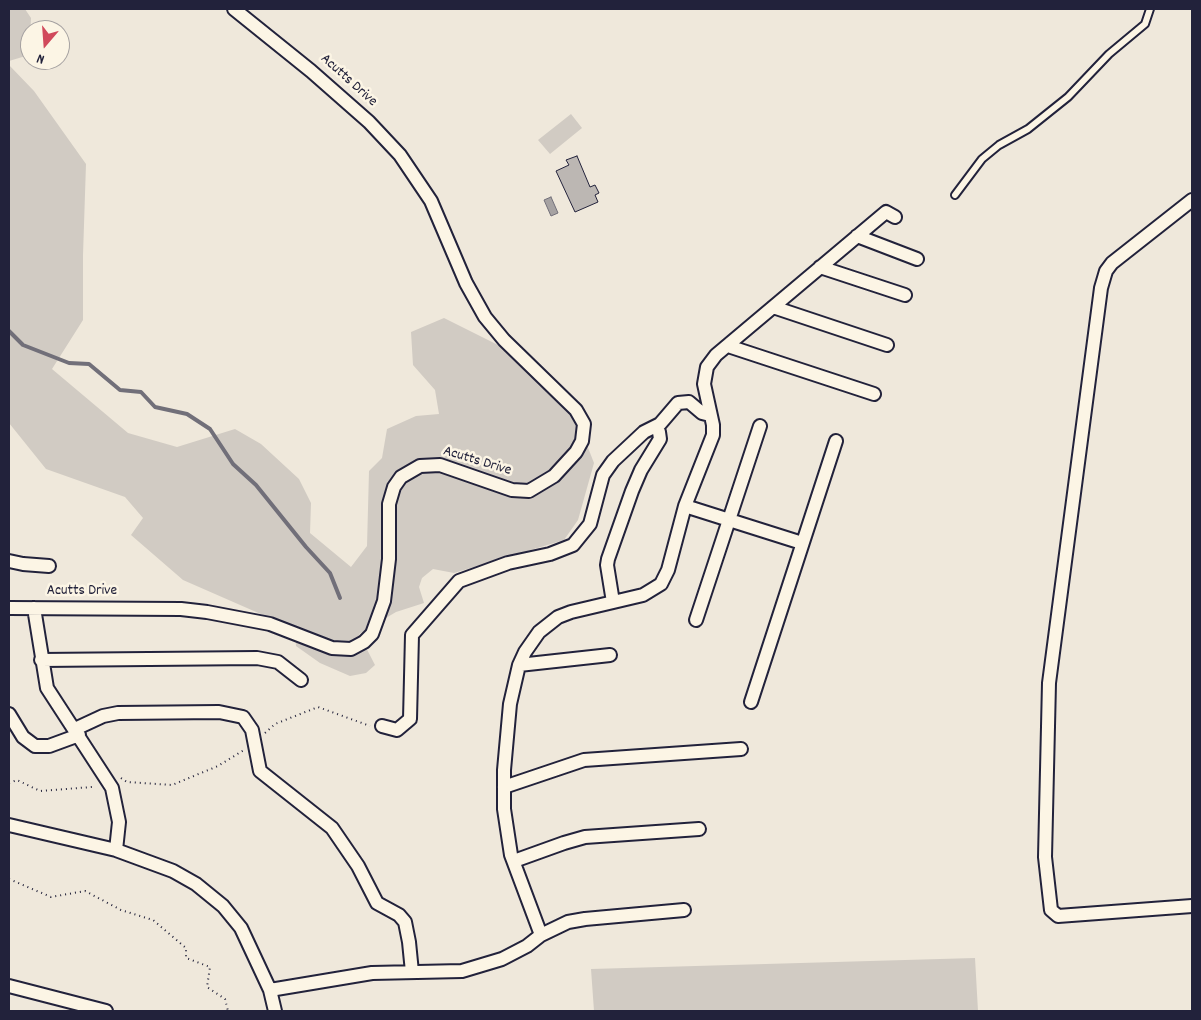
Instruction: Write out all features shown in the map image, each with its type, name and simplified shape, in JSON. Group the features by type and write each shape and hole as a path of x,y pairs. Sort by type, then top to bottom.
{"street":[{"name":"Acutts Drive","path":"9,608 181,609 270,624 332,648 356,647 364,642 374,630 384,601 390,559 389,504 394,487 401,477 420,466 440,465 512,490 529,491 547,483 564,467 576,452 585,430 576,410 504,340 485,316 466,283 431,202 396,149 311,70 234,9"},
{"path":"1192,200 1112,263 1106,271 1101,288 1049,683 1045,857 1051,910 1058,916 1192,906"},
{"path":"541,936 514,861 504,809 510,704 519,665 535,636 550,622 571,612 643,595 661,584 668,570 685,506 713,430 704,384 705,371 712,360 886,212 895,216"},
{"path":"857,236 917,258"},
{"path":"820,267 905,295"},
{"path":"773,307 887,345"},
{"path":"728,346 874,394"},
{"path":"382,726 397,730 410,719 412,692 411,639 416,628 454,586 462,579 489,572 508,563 557,552 573,545 590,524 606,471 638,438 664,420 676,404 682,402 691,403 702,413 710,416"},
{"path":"613,602 607,565 608,559 641,470 660,439 659,432 655,426"},
{"path":"696,620 760,426"},
{"path":"751,702 836,441"},
{"path":"685,506 802,543"},
{"path":"9,561 49,566"},
{"path":"34,608 41,660 50,694 105,774 112,788 119,817 116,850"},
{"path":"519,665 610,655"},
{"path":"41,660 257,658 278,662 301,680"},
{"path":"9,714 23,738 34,746 48,746 109,714 225,713 240,716 246,720 252,730 260,771 332,828 358,866 374,899 380,906 399,915 405,922 412,972"},
{"path":"504,787 584,760 741,749"},
{"path":"9,825 116,850 173,871 206,892 241,928 270,990 275,1011"},
{"path":"514,861 564,843 585,838 699,829"},
{"path":"270,990 361,974 452,972 485,966 527,946 551,929 576,920 684,910"},
{"path":"9,986 106,1011"}],"lane":[{"path":"955,196 982,159 999,145 1028,129 1068,97 1109,54 1145,24 1150,9"}],"path":[{"path":"9,783 17,780 40,791 92,787 110,770 127,782 172,785 218,766 254,744 275,724 318,707 370,726 382,726"},
{"path":"9,879 51,897 85,891 121,910 153,920 186,948 186,958 210,967 207,987 224,999 228,1011"}],"shaded area":[{"path":"9,9 25,9 31,20 20,20 20,58 9,61"},
{"path":"9,65 34,91 86,164 83,320 52,369 128,433 177,447 235,429 261,444 299,479 311,503 310,533 351,567 367,546 369,471 382,458 387,429 416,416 439,414 435,390 413,365 411,332 444,318 504,348 576,417 594,463 578,520 564,540 454,573 433,569 422,578 419,587 424,603 396,612 359,634 375,665 366,673 350,676 320,663 296,646 295,629 183,580 131,535 143,518 125,497 46,469 9,423"},
{"path":"571,114 582,128 550,154 538,140"},
{"path":"551,197 558,213 551,216 544,200"},
{"path":"975,958 978,1011 594,1011 591,969"}],"building":[{"path":"577,156 590,187 595,185 599,193 595,195 598,202 575,212 556,171 569,165 566,160"}],"waterway":[{"path":"9,331 23,345 69,363 89,364 120,390 141,392 155,407 187,414 210,429 233,464 256,485 306,547 330,573 340,598"}]}
